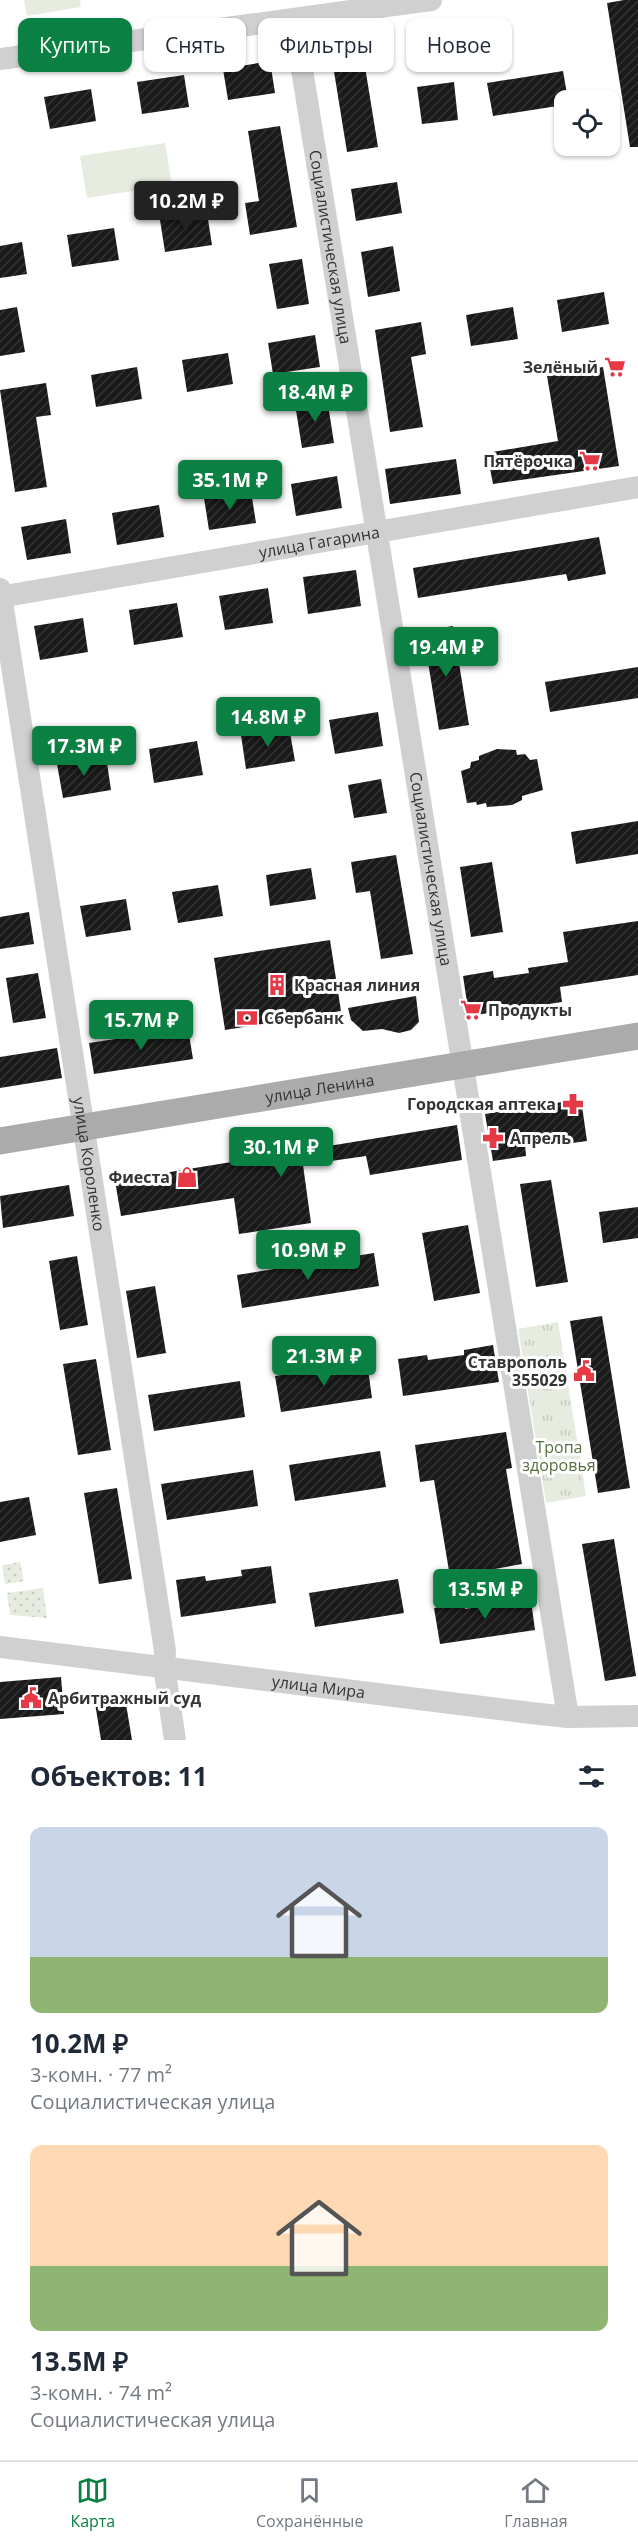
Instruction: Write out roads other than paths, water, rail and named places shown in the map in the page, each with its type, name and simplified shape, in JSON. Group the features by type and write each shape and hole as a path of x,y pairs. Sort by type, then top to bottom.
{"main road":[{"name":"улица Ленина","path":"0,1141 638,1036"}],"street":[{"path":"308,18 431,0"},
{"path":"0,59 258,25"},
{"name":"Социалистическая улица","path":"303,72 568,1717"},
{"name":"улица Гагарина","path":"0,594 378,533 638,487"},
{"name":"улица Короленко","path":"0,594 85,1127 165,1651 175,1740"},
{"name":"улица Мира","path":"0,1647 165,1665 568,1717 638,1716"}],"place":[{"name":"Зелёный","path":"615,367"},
{"name":"Пятёрочка","path":"590,461"},
{"name":"Красная линия","path":"277,985"},
{"name":"Продукты","path":"471,1010"},
{"name":"Сбербанк","path":"247,1018"},
{"name":"Городская аптека","path":"573,1104"},
{"name":"Апрель","path":"493,1138"},
{"name":"Фиеста","path":"187,1177"},
{"name":"Ставрополь 355029","path":"584,1371"},
{"name":"Арбитражный суд","path":"31,1698"}],"park label":[{"name":"Тропа здоровья","path":"559,1456"}]}
